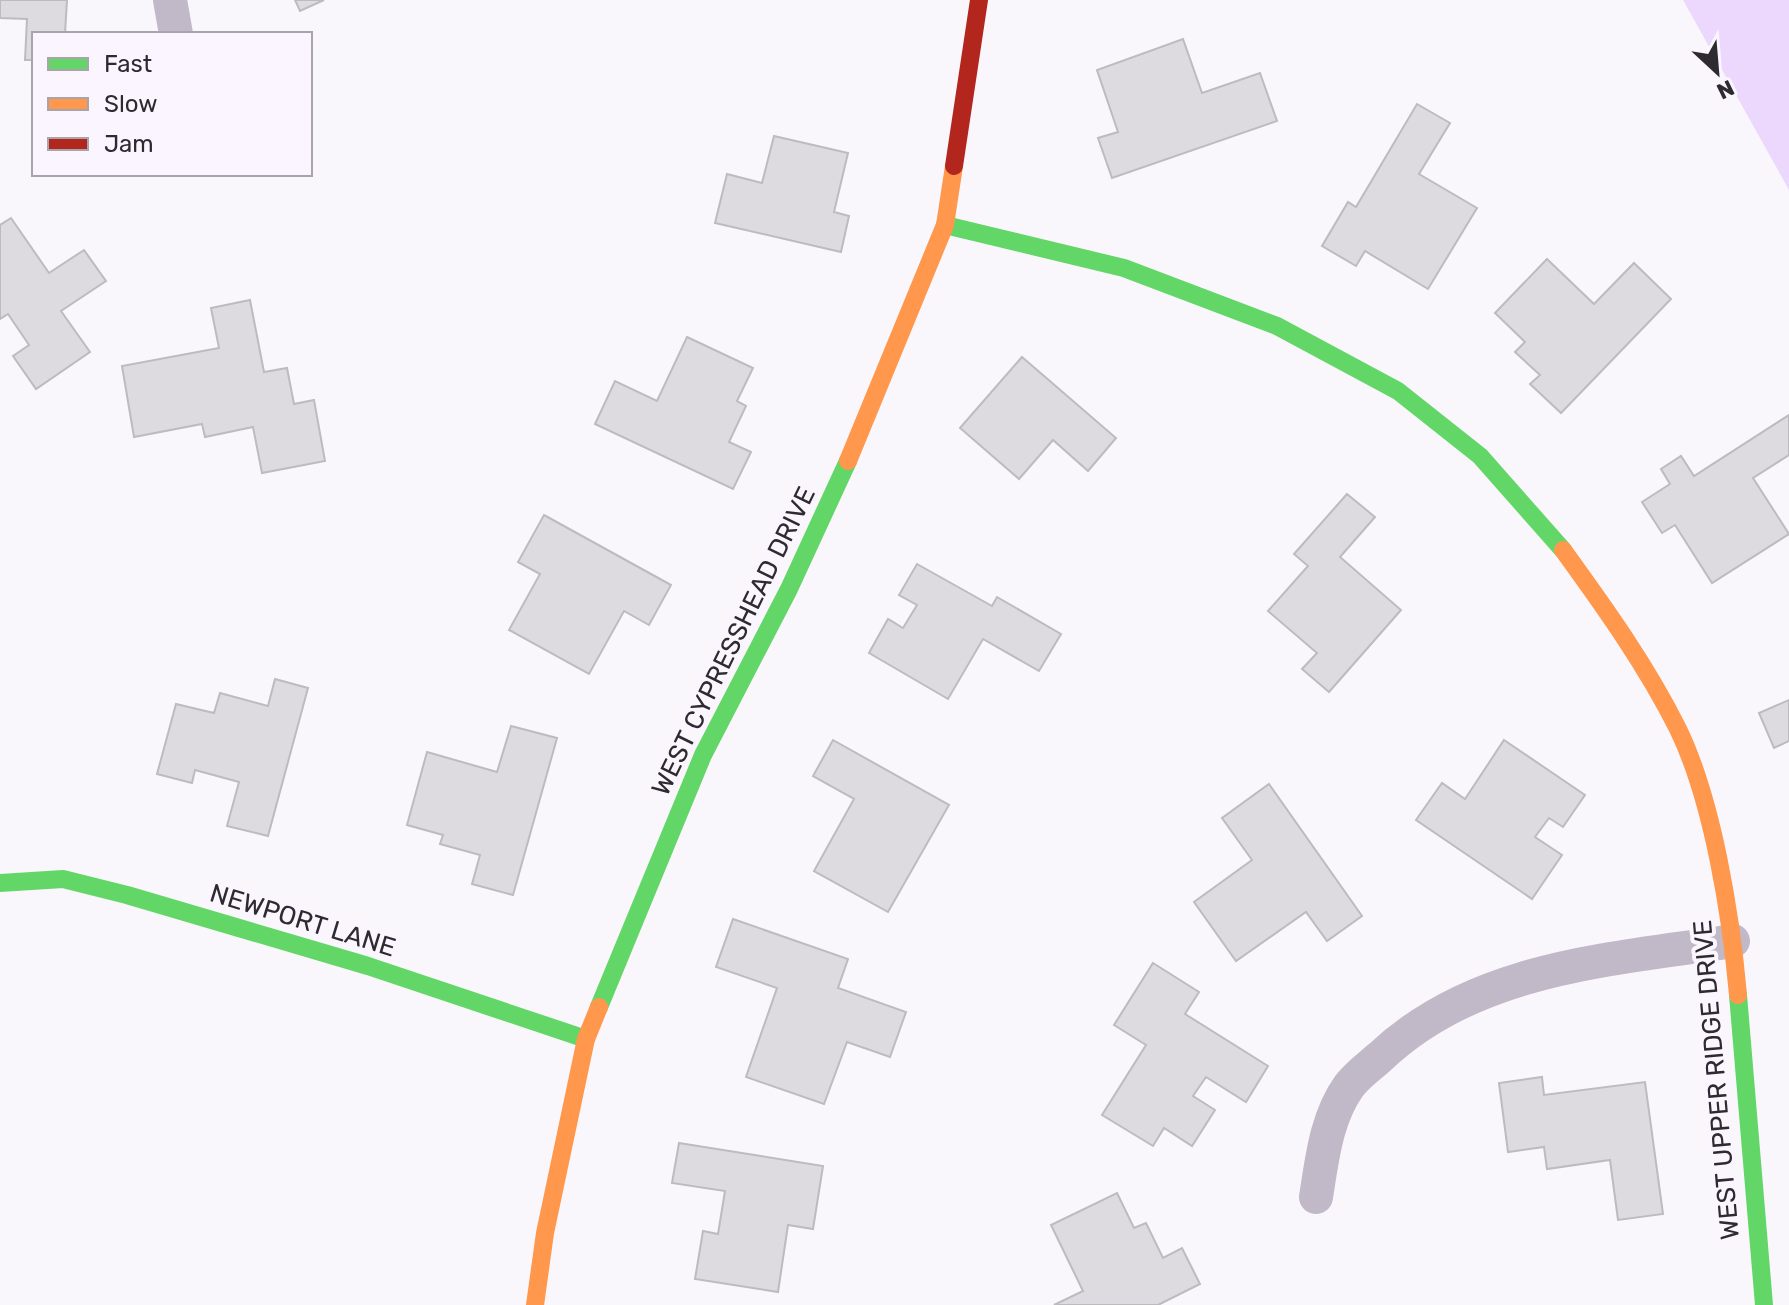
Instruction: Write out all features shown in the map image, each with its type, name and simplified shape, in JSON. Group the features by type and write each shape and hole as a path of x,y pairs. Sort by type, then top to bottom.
{"street":[{"path":"170,0 176,32"},
{"name":"WEST CYPRESSHEAD DRIVE","path":"535,1305 545,1233 586,1039 703,755 789,589 879,392 945,225 979,0"},
{"name":"WEST UPPER RIDGE DRIVE","path":"945,225 1124,268 1277,326 1398,391 1480,456 1559,545 1627,638 1679,732 1709,822 1733,941 1764,1305"},
{"name":"NEWPORT LANE","path":"0,883 63,879 127,895 368,966 586,1039"},
{"path":"1316,1197 1327,1133 1349,1086 1396,1041 1459,1000 1540,971 1733,941"}],"shaded area":[{"path":"1683,0 1789,0 1789,190"}],"building":[{"path":"0,0 67,0 65,32 32,32 32,60 25,60 27,19 0,18"},
{"path":"295,0 324,0 300,11"},
{"path":"1183,39 1202,93 1260,73 1277,121 1112,178 1098,138 1118,132 1097,70"},
{"path":"1417,104 1450,123 1419,174 1477,208 1428,289 1365,251 1356,266 1322,246 1348,202 1356,207"},
{"path":"774,136 848,153 834,212 849,216 841,252 715,223 727,174 762,183"},
{"path":"11,218 49,273 84,250 106,281 61,311 90,352 36,389 13,356 29,345 8,314 0,319 0,225"},
{"path":"1547,259 1594,304 1634,263 1671,299 1561,413 1530,384 1540,375 1515,352 1525,342 1495,313"},
{"path":"250,300 264,372 287,368 294,404 314,400 325,461 262,473 253,427 205,437 202,424 134,437 122,366 219,348 211,308"},
{"path":"687,337 753,368 737,401 746,406 729,442 751,452 733,489 595,424 615,381 657,401"},
{"path":"1022,357 1116,438 1088,471 1053,440 1019,479 960,428"},
{"path":"1789,415 1789,455 1753,478 1789,534 1712,583 1675,525 1662,533 1642,502 1670,484 1661,469 1681,456 1694,476"},
{"path":"1347,494 1375,517 1340,557 1401,610 1329,692 1302,669 1317,653 1268,611 1308,566 1294,554"},
{"path":"544,515 671,585 649,625 624,611 589,674 509,630 540,574 518,562"},
{"path":"917,564 992,606 997,597 1061,634 1039,671 983,639 948,699 869,653 888,619 903,628 917,605 899,595"},
{"path":"275,679 308,688 268,836 227,826 239,782 195,770 192,783 157,774 176,704 214,713 220,693 268,706"},
{"path":"1789,700 1789,741 1774,748 1759,713"},
{"path":"511,726 557,738 513,895 472,884 480,855 440,844 443,835 407,825 427,752 497,772"},
{"path":"833,740 949,805 888,912 814,871 854,799 813,776"},
{"path":"1504,740 1585,795 1563,827 1549,818 1535,837 1562,855 1532,899 1416,820 1442,783 1465,799"},
{"path":"1269,784 1362,916 1327,941 1306,912 1236,961 1194,902 1252,860 1222,818"},
{"path":"733,919 848,959 838,988 906,1012 890,1057 847,1042 824,1104 746,1077 777,988 716,967"},
{"path":"1153,963 1199,992 1185,1014 1268,1066 1246,1102 1206,1077 1193,1096 1215,1110 1192,1146 1164,1128 1153,1146 1102,1115 1146,1045 1114,1025"},
{"path":"1542,1077 1544,1095 1645,1082 1663,1214 1618,1220 1610,1160 1547,1169 1544,1147 1508,1152 1499,1083"},
{"path":"679,1143 823,1166 813,1229 788,1225 778,1292 695,1279 703,1231 718,1234 725,1191 672,1183"},
{"path":"1117,1193 1134,1228 1146,1223 1163,1258 1182,1248 1200,1284 1158,1305 1054,1305 1083,1291 1051,1225"}],"traffic: fast":[{"path":"945,225 1124,268 1277,326 1398,391 1480,456 1563,550"},
{"path":"599,1007 703,755 789,589 848,461"},
{"path":"0,883 63,879 127,895 368,966 586,1039"},
{"path":"1738,995 1764,1305"}],"traffic: slow":[{"path":"848,461 945,225 954,166"},
{"path":"1563,550 1639,660 1666,705 1690,758 1711,824 1731,930 1738,995"},
{"path":"535,1305 545,1233 586,1039 599,1007"}],"traffic: jam":[{"path":"954,166 979,0"}]}
